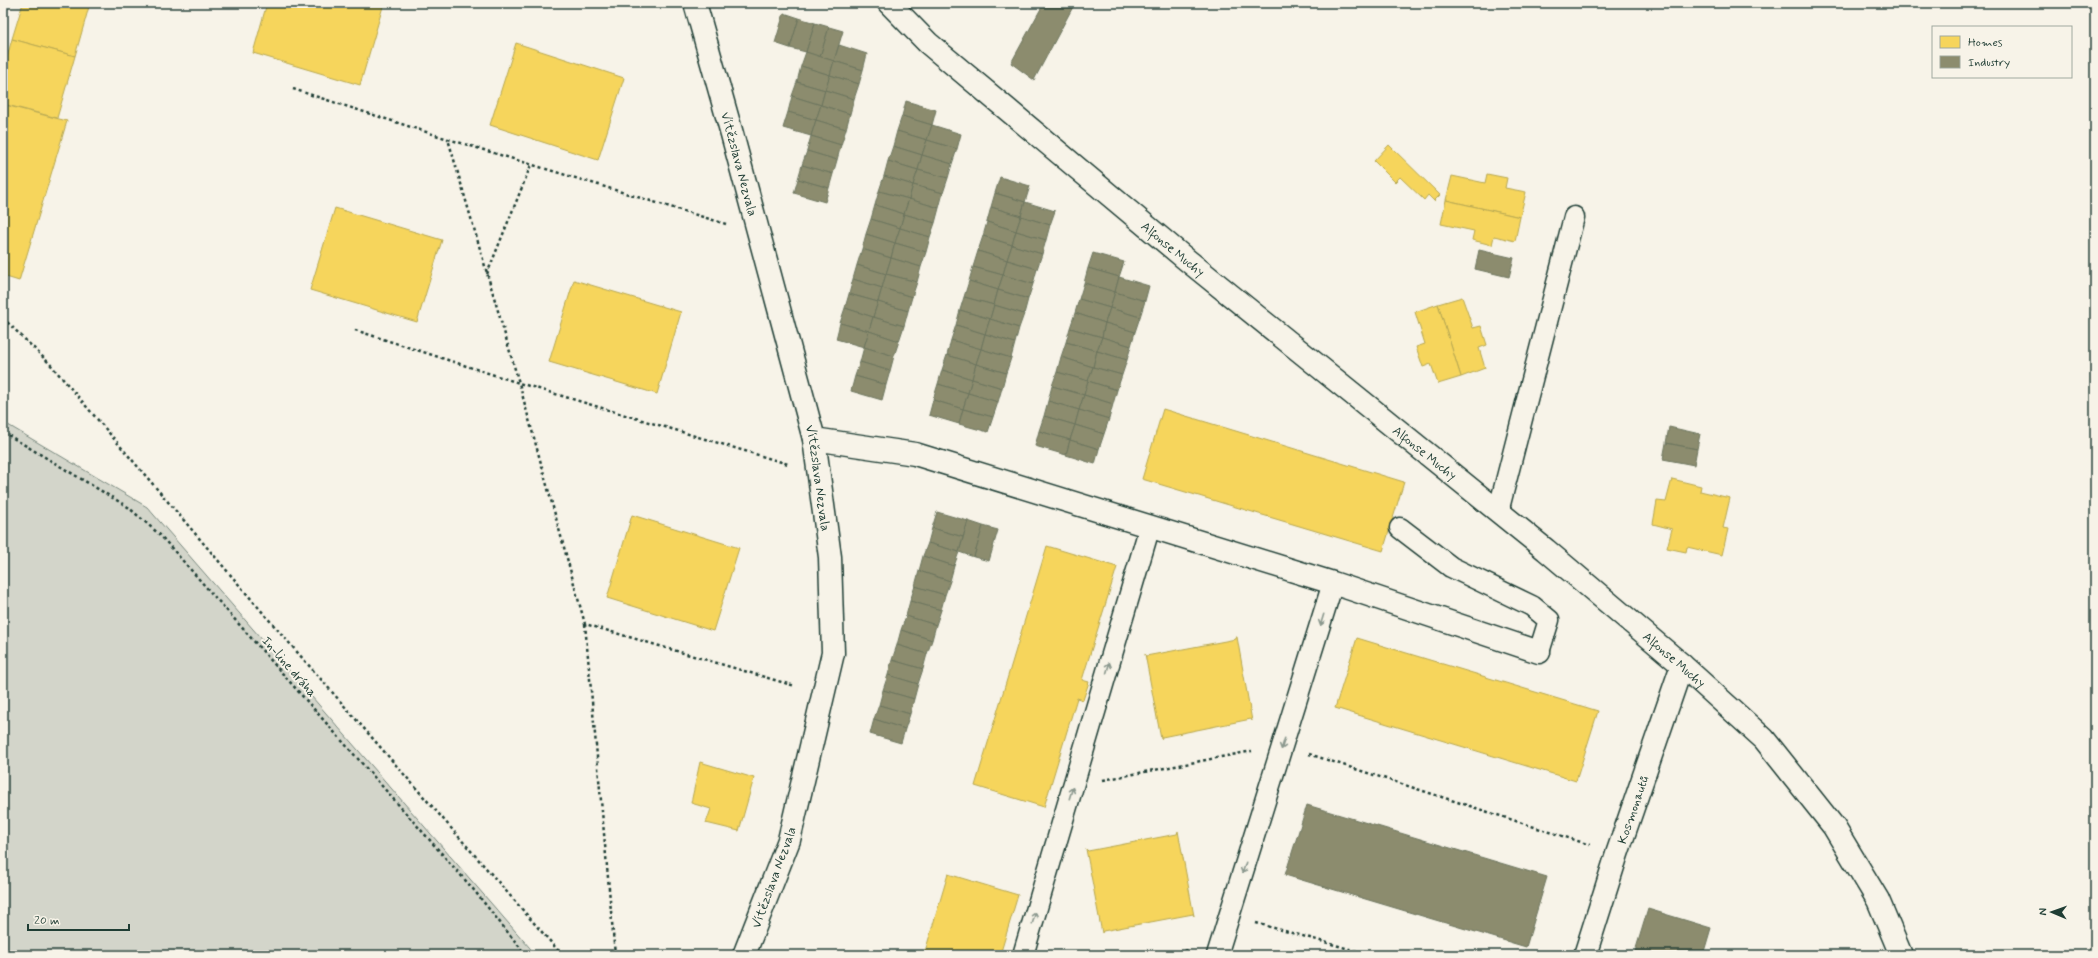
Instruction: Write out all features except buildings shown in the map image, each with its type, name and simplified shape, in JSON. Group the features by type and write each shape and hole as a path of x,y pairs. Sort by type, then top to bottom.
{"street":[{"name":"Vítězslava Nezvala","path":"695,3 814,439 817,473 830,557 833,653 789,840 744,955"},
{"name":"Alfonse Muchy","path":"889,3 928,43 1187,260 1498,512 1682,665 1764,739 1834,827 1878,900 1901,955"},
{"path":"814,439 915,454 1334,582 1539,652"},
{"name":"Kosmonautů","path":"1585,955 1617,854 1682,665"}],"lane":[{"path":"1498,512 1574,217"},
{"path":"1023,955 1150,526"},
{"path":"1400,528 1451,567 1532,606 1549,620 1539,652"},
{"path":"1219,950 1334,582"}],"path":[{"path":"293,89 531,165 759,234"},
{"path":"448,139 519,383 585,624 615,955"},
{"path":"487,274 531,165"},
{"path":"3,318 50,364 270,621 562,955"},
{"path":"355,330 519,383 817,473"},
{"name":"In-line dráha","path":"3,432 128,507 160,535 468,883 526,955"},
{"path":"585,624 823,694"},
{"path":"1074,785 1283,745 1617,854"},
{"path":"1229,915 1371,955"},
{"path":"1154,955 1219,950"}],"shaded area":[{"path":"3,422 147,507 536,955 3,955"}]}
